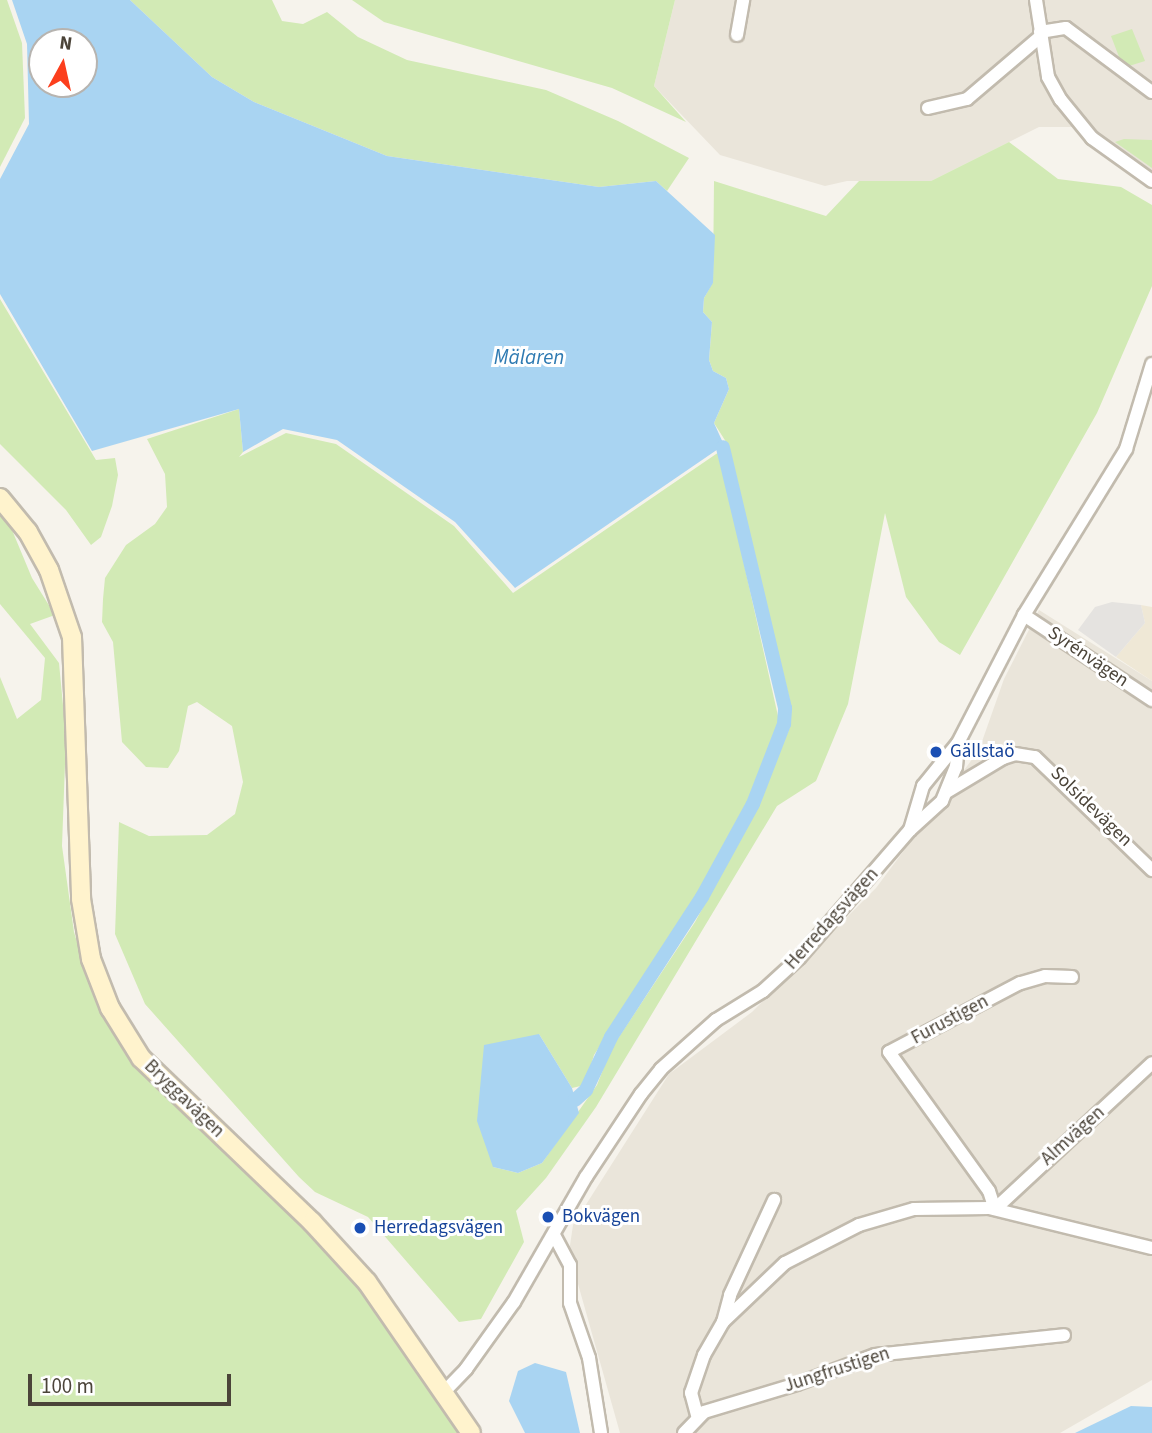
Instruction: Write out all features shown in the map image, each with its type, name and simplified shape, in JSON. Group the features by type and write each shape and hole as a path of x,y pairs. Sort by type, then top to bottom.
{"main road":[{"name":"Bryggavägen","path":"0,498 28,532 49,570 72,637 81,899 91,959 110,1008 141,1058 367,1282 471,1433"}],"street":[{"path":"737,35 743,0"},
{"path":"1036,0 1048,77 1073,118 1092,138 1152,181"},
{"path":"928,108 967,99 1041,34 1066,28 1152,92"},
{"name":"Herredagsvägen","path":"910,830 923,786 958,743 1024,615 1126,449 1152,364"},
{"name":"Syrénvägen","path":"1024,615 1152,700"},
{"name":"Herredagsvägen","path":"442,1394 478,1354 554,1235 586,1177 661,1069 716,1020 763,991 790,967 910,830 948,791 958,743"},
{"name":"Solsidevägen","path":"948,791 1003,758 1015,754 1035,757 1152,870"},
{"name":"Furustigen","path":"995,1209 989,1191 889,1052 1020,983 1072,977"},
{"name":"Almvägen","path":"995,1209 1152,1063"},
{"path":"684,1433 697,1416 691,1393 704,1355 723,1322 730,1295 774,1200"},
{"path":"723,1322 785,1264 859,1225 914,1209 995,1209 1152,1248"},
{"path":"554,1235 570,1265 570,1303 589,1358 601,1433"},
{"name":"Jungfrustigen","path":"697,1416 893,1351 1064,1335"}],"shaded area":[{"path":"675,0 1152,0 1152,180 1077,127 1039,127 931,181 847,181 825,186 720,155 654,86"},
{"path":"1112,602 1141,605 1145,623 1116,657 1078,630 1095,607"},
{"path":"1141,605 1152,607 1152,681 1116,657 1145,623"},
{"path":"1039,610 1152,681 1152,1380 1060,1433 620,1433 569,1252 573,1225 669,1074 752,1012 876,888 979,750 1004,679"}],"green space":[{"path":"0,0 7,0 22,43 25,118 0,167"},
{"path":"130,0 272,0 282,21 303,24 327,12 358,37 407,60 546,90 618,121 689,158 667,191 656,181 599,187 387,156 254,102 212,77"},
{"path":"352,0 675,0 654,86 686,122 612,88 384,22"},
{"path":"1132,29 1145,61 1129,66 1121,62 1111,36"},
{"path":"1124,139 1152,140 1152,168 1115,142"},
{"path":"1009,142 1058,179 1121,187 1152,205 1152,286 1097,413 960,655 939,642 906,597 885,513 848,704 816,781 777,806 596,1107 546,1178 516,1211 524,1242 481,1319 459,1322 368,1217 315,1192 299,1177 145,1004 115,934 119,822 149,836 207,835 235,814 243,782 232,726 197,702 188,706 179,751 168,768 146,767 122,742 113,642 102,622 103,599 105,578 126,545 155,524 167,507 165,474 147,439 239,409 243,452 239,457 286,433 336,444 454,526 513,593 719,452 780,725 743,811 687,913 594,1055 585,1085 572,1088 539,1034 493,1167 518,1173 542,1163 597,1085 611,1049 695,922 755,812 790,727 790,701 728,445 714,423 729,389 726,378 713,371 709,360 712,322 703,312 704,298 713,282 714,181 826,216 859,181 931,181"},
{"path":"0,299 96,460 115,458 118,475 112,506 101,537 91,545 66,510 0,444"},
{"path":"0,515 12,530 32,578 55,615 30,624 59,663 66,737 62,846 74,932 90,986 124,1052 359,1284 464,1433 0,1433 0,677 17,719 41,700 45,658 0,604"}],"water":[{"name":"Mälaren","path":"12,0 130,0 212,77 254,102 387,156 599,187 656,181 715,235 713,283 704,298 703,312 712,322 709,360 713,371 726,378 729,389 714,423 724,445 515,588 455,522 337,440 283,429 243,452 239,409 92,451 0,294 0,179 29,124 28,98 98,98 98,28 28,28 28,84 27,44"},
{"path":"539,1034 572,1088 579,1113 542,1163 518,1173 493,1167 477,1121 484,1045"},
{"path":"535,1363 566,1372 580,1433 525,1433 509,1401 518,1371"},
{"path":"1131,1406 1152,1407 1152,1433 1075,1433"}],"waterway":[{"path":"575,1100 586,1090 611,1037 702,897 753,804 784,724 785,708 723,447"}],"place":[{"name":"Gällstaö","path":"936,752"},
{"name":"Bokvägen","path":"548,1217"},
{"name":"Herredagsvägen","path":"360,1228"}]}
